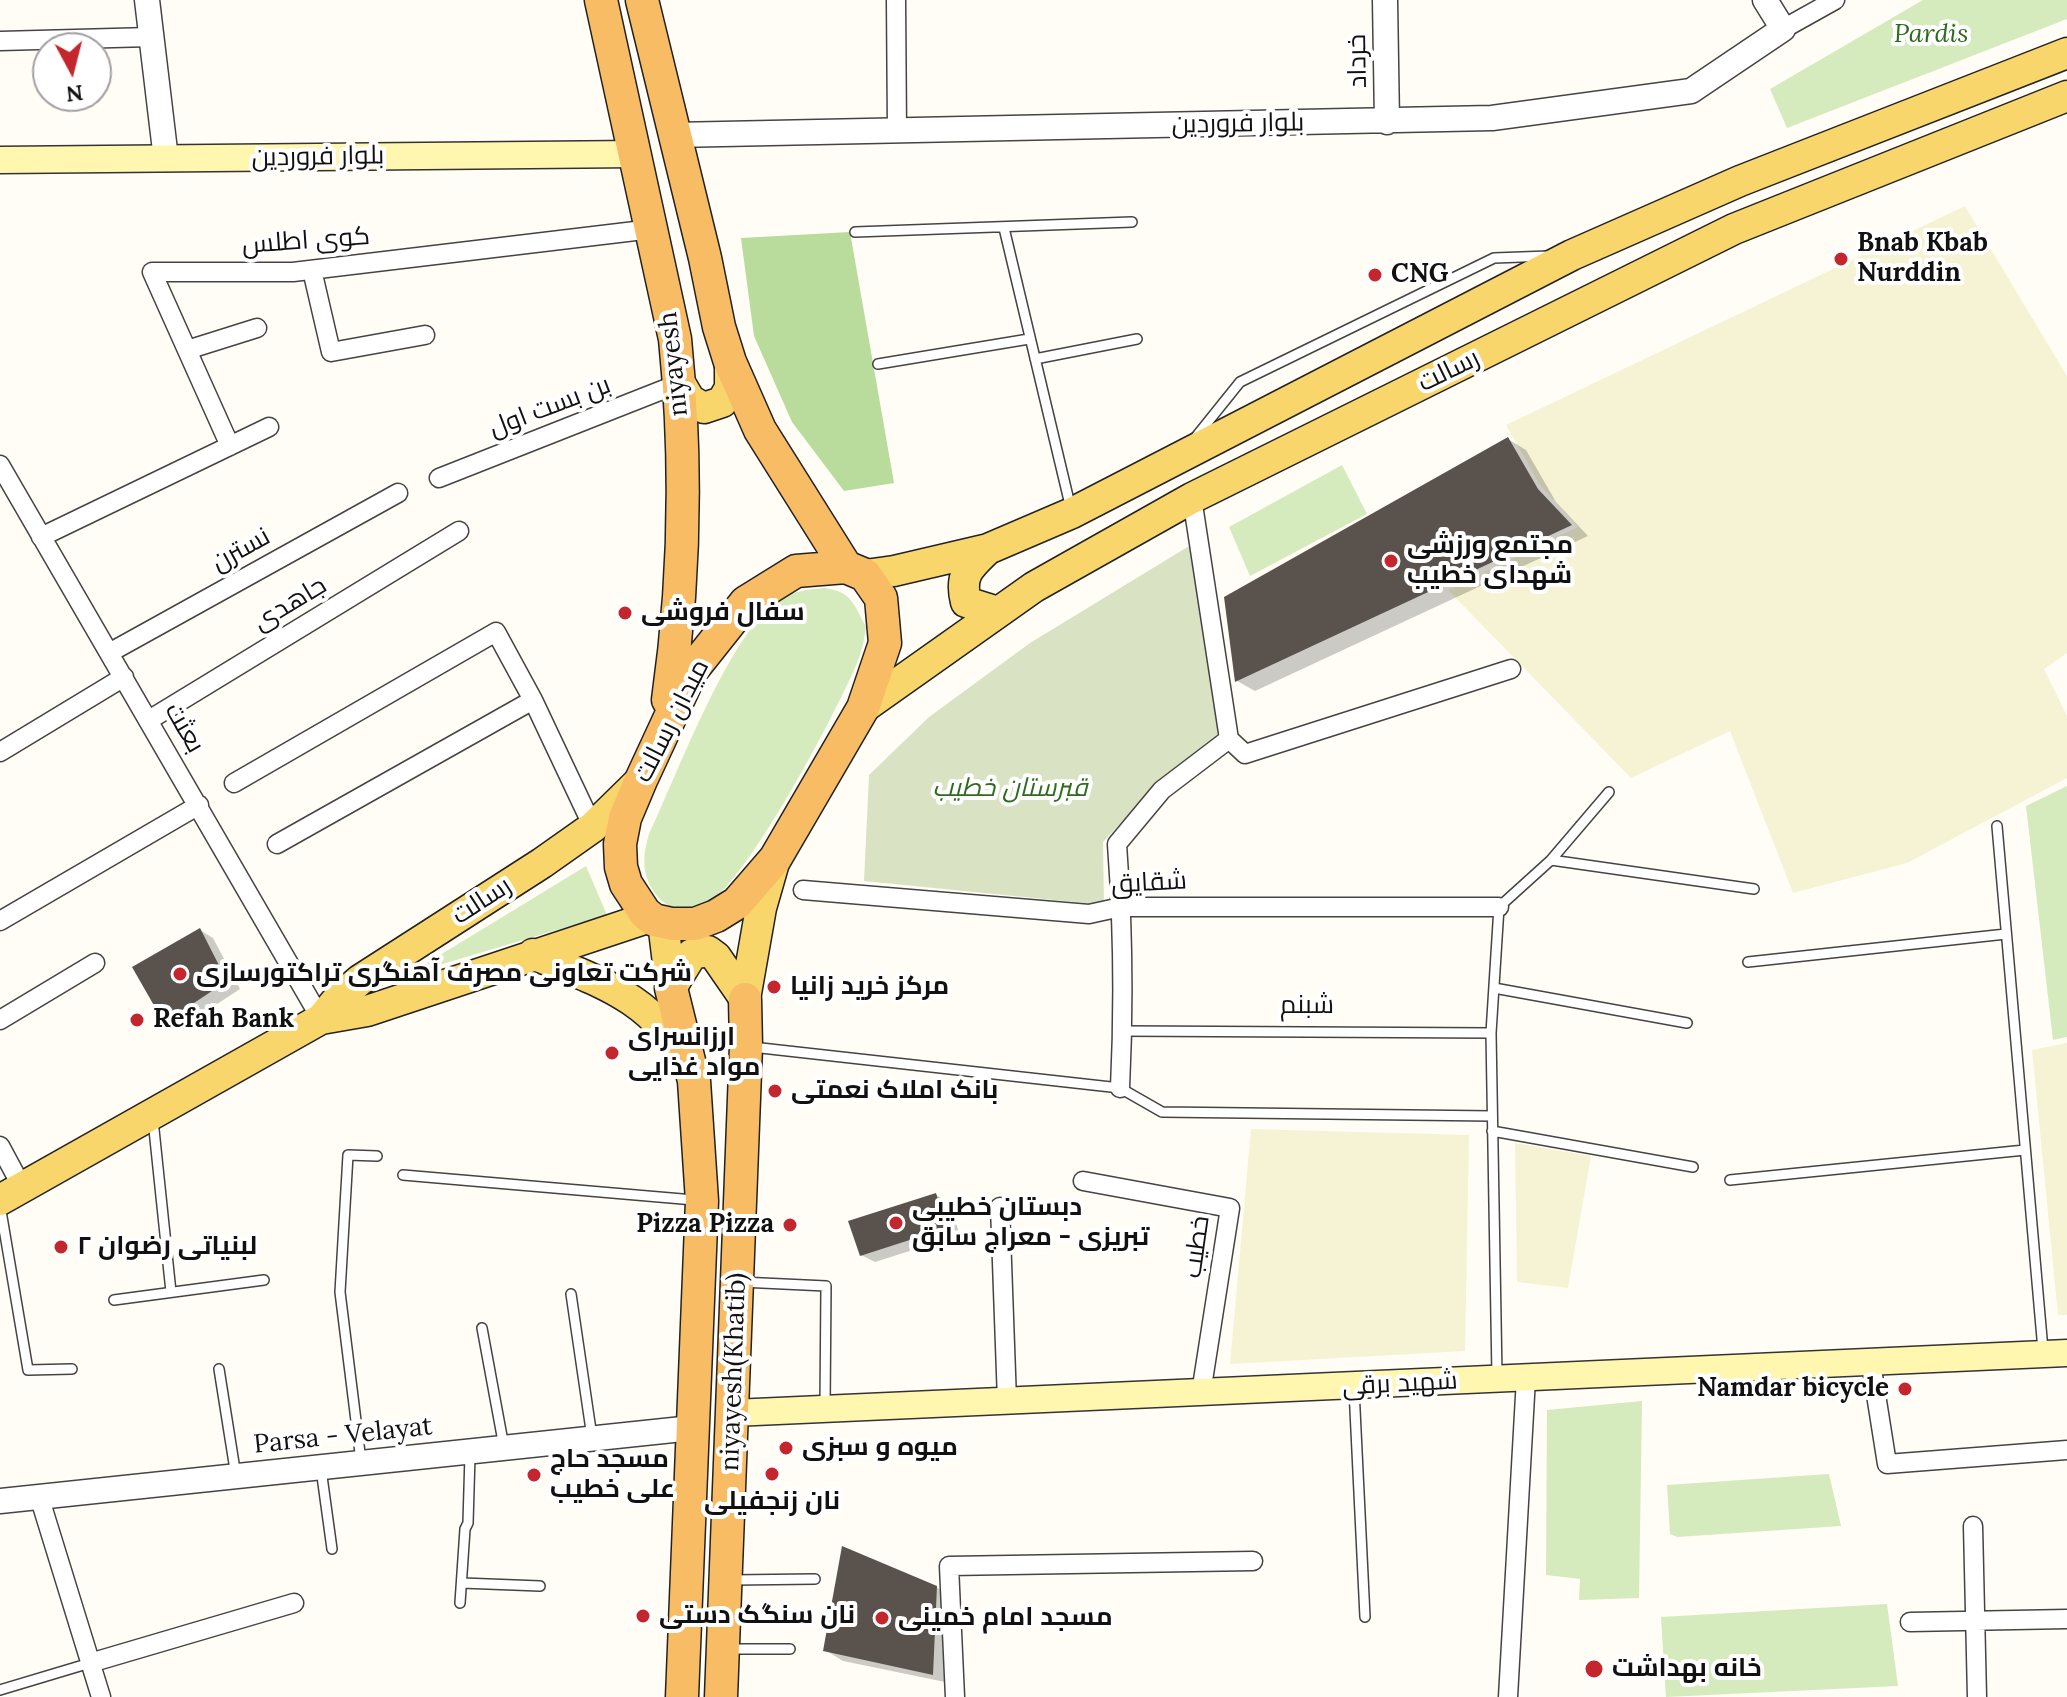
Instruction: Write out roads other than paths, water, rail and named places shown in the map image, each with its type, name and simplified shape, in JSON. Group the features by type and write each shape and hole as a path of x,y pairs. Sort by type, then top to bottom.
{"highway":[{"name":"niyayesh","path":"601,0 675,339 680,383 680,587 675,655 663,735"},
{"name":"niyayesh","path":"642,0 719,327 730,362 760,430 856,571"},
{"name":"میدان رسالت","path":"657,919 636,900 626,884 621,867 620,844 625,818 692,670 746,602 796,571 856,571"},
{"path":"657,919 695,924 737,903 775,859 863,708 885,643 881,598 856,571"},
{"name":"niyayesh(Khatib)","path":"671,988 694,1081 702,1201 682,1697"},
{"name":"niyayesh(Khatib)","path":"721,1697 738,1282 745,999"}],"main road":[{"name":"رسالت","path":"856,571 894,571 988,549 1072,513 1572,255 1740,181 2067,53"},
{"name":"رسالت","path":"863,708 1034,587 1192,498 1734,229 2067,96"},
{"name":"بلوار فروردین","path":"0,160 636,154"},
{"path":"680,383 690,400 704,408 722,402 730,388 730,362"},
{"path":"988,549 967,569 962,588 966,602 998,612"},
{"name":"رسالت","path":"7,1197 321,1019 360,980 593,827 641,780"},
{"path":"745,999 761,908 775,859"},
{"name":"رسالت","path":"321,1019 367,1011 533,954 657,919"},
{"path":"657,919 671,988"},
{"path":"671,988 692,954 708,951 716,957 745,999"},
{"path":"533,954 617,991 654,1016 678,1048 694,1081"},
{"name":"شهید برقی","path":"733,1413 2055,1353"}],"street":[{"path":"147,0 166,159"},
{"path":"896,0 897,131"},
{"name":"خرداد","path":"1385,0 1387,122"},
{"path":"1765,0 1783,29 1835,0"},
{"name":"بلوار فروردین","path":"674,135 1492,118 1691,91 1783,29"},
{"path":"0,41 151,37"},
{"name":"کوی اطلس","path":"230,446 152,272 293,272 652,229"},
{"path":"312,270 331,352 425,335"},
{"path":"187,350 257,328"},
{"name":"بن بست اول","path":"439,478 680,383"},
{"path":"41,537 269,427"},
{"name":"بعثت","path":"0,465 321,1019"},
{"name":"نسترن","path":"109,653 398,493"},
{"path":"1192,498 1229,739 1245,754 1511,669"},
{"name":"جاهدی","path":"149,720 459,531"},
{"path":"234,783 496,632 533,700 593,827"},
{"path":"0,752 124,677"},
{"path":"277,844 533,700"},
{"path":"1120,1088 1123,1031 1117,844 1162,790 1229,739"},
{"path":"0,921 199,805"},
{"name":"شقایق","path":"803,890 1089,914 1121,907 1499,907"},
{"path":"0,1020 95,963"},
{"path":"0,1146 7,1197"},
{"name":"خطیب","path":"1083,1181 1230,1208 1201,1393"},
{"path":"1000,1207 1007,1401"},
{"path":"1871,1363 1887,1464 2067,1450"},
{"path":"1508,1697 1526,1378"},
{"name":"Parsa - Velayat","path":"0,1501 692,1428"},
{"path":"39,1496 101,1697"},
{"path":"1973,1526 1977,1697"},
{"path":"955,1697 949,1566 1253,1561"},
{"path":"90,1663 294,1603"},
{"path":"1910,1622 2067,1619"}],"lane":[{"path":"855,232 1132,222"},
{"path":"1004,228 1072,513"},
{"path":"878,364 1029,339"},
{"path":"1035,359 1137,339"},
{"path":"1497,1379 1491,1033 1499,907 1551,860 1609,792"},
{"path":"1997,826 2025,1150 2055,1353"},
{"path":"1551,860 1754,889"},
{"path":"1748,962 2006,934"},
{"path":"1494,988 1687,1023"},
{"name":"شبنم","path":"1123,1031 1491,1033"},
{"path":"746,1046 1120,1088 1162,1112 1492,1116"},
{"path":"152,1113 171,1292"},
{"path":"1492,1131 1693,1167"},
{"path":"1730,1180 2025,1150"},
{"path":"361,1463 340,1292 348,1155 377,1156"},
{"path":"403,1175 702,1201"},
{"path":"7,1197 28,1370 72,1369"},
{"path":"114,1300 264,1280"},
{"path":"738,1282 826,1286 825,1410"},
{"path":"571,1294 592,1438"},
{"path":"482,1328 504,1448"},
{"path":"219,1369 236,1476"},
{"path":"1354,1386 1365,1617"},
{"path":"460,1603 468,1523 470,1451"},
{"path":"320,1467 332,1549"},
{"path":"725,1580 815,1579"},
{"path":"462,1583 540,1586"},
{"path":"722,1649 790,1649"},
{"path":"0,1690 90,1663"}],"place":[{"name":"Bnab Kbab Nurddin","path":"1841,259"},
{"name":"CNG","path":"1375,275"},
{"name":"مجتمع ورزشی شهدای خطیب","path":"1391,561"},
{"name":"سفال فروشی","path":"625,613"},
{"name":"شرکت تعاونی مصرف آهنگری تراکتورسازی","path":"180,974"},
{"name":"مرکز خرید زانیا","path":"774,987"},
{"name":"Refah Bank","path":"137,1020"},
{"name":"ارزانسرای مواد غذایی","path":"612,1053"},
{"name":"بانک املاک نعمتی","path":"775,1091"},
{"name":"دبستان خطیبی تبریزی - معراج سابق","path":"896,1223"},
{"name":"Pizza Pizza","path":"790,1225"},
{"name":"لبنیاتی رضوان ۲","path":"61,1247"},
{"name":"Namdar bicycle","path":"1905,1389"},
{"name":"میوه و سبزی","path":"786,1448"},
{"name":"نان زنجفیلی","path":"772,1474"},
{"name":"مسجد حاج علی خطیب","path":"534,1475"},
{"name":"نان سنگک دستی","path":"643,1616"},
{"name":"مسجد امام خمینی","path":"882,1618"},
{"name":"خانه بهداشت","path":"1594,1669"}],"park label":[{"name":"Pardis","path":"1931,35"},
{"name":"قبرستان خطیب","path":"1010,789"}]}
